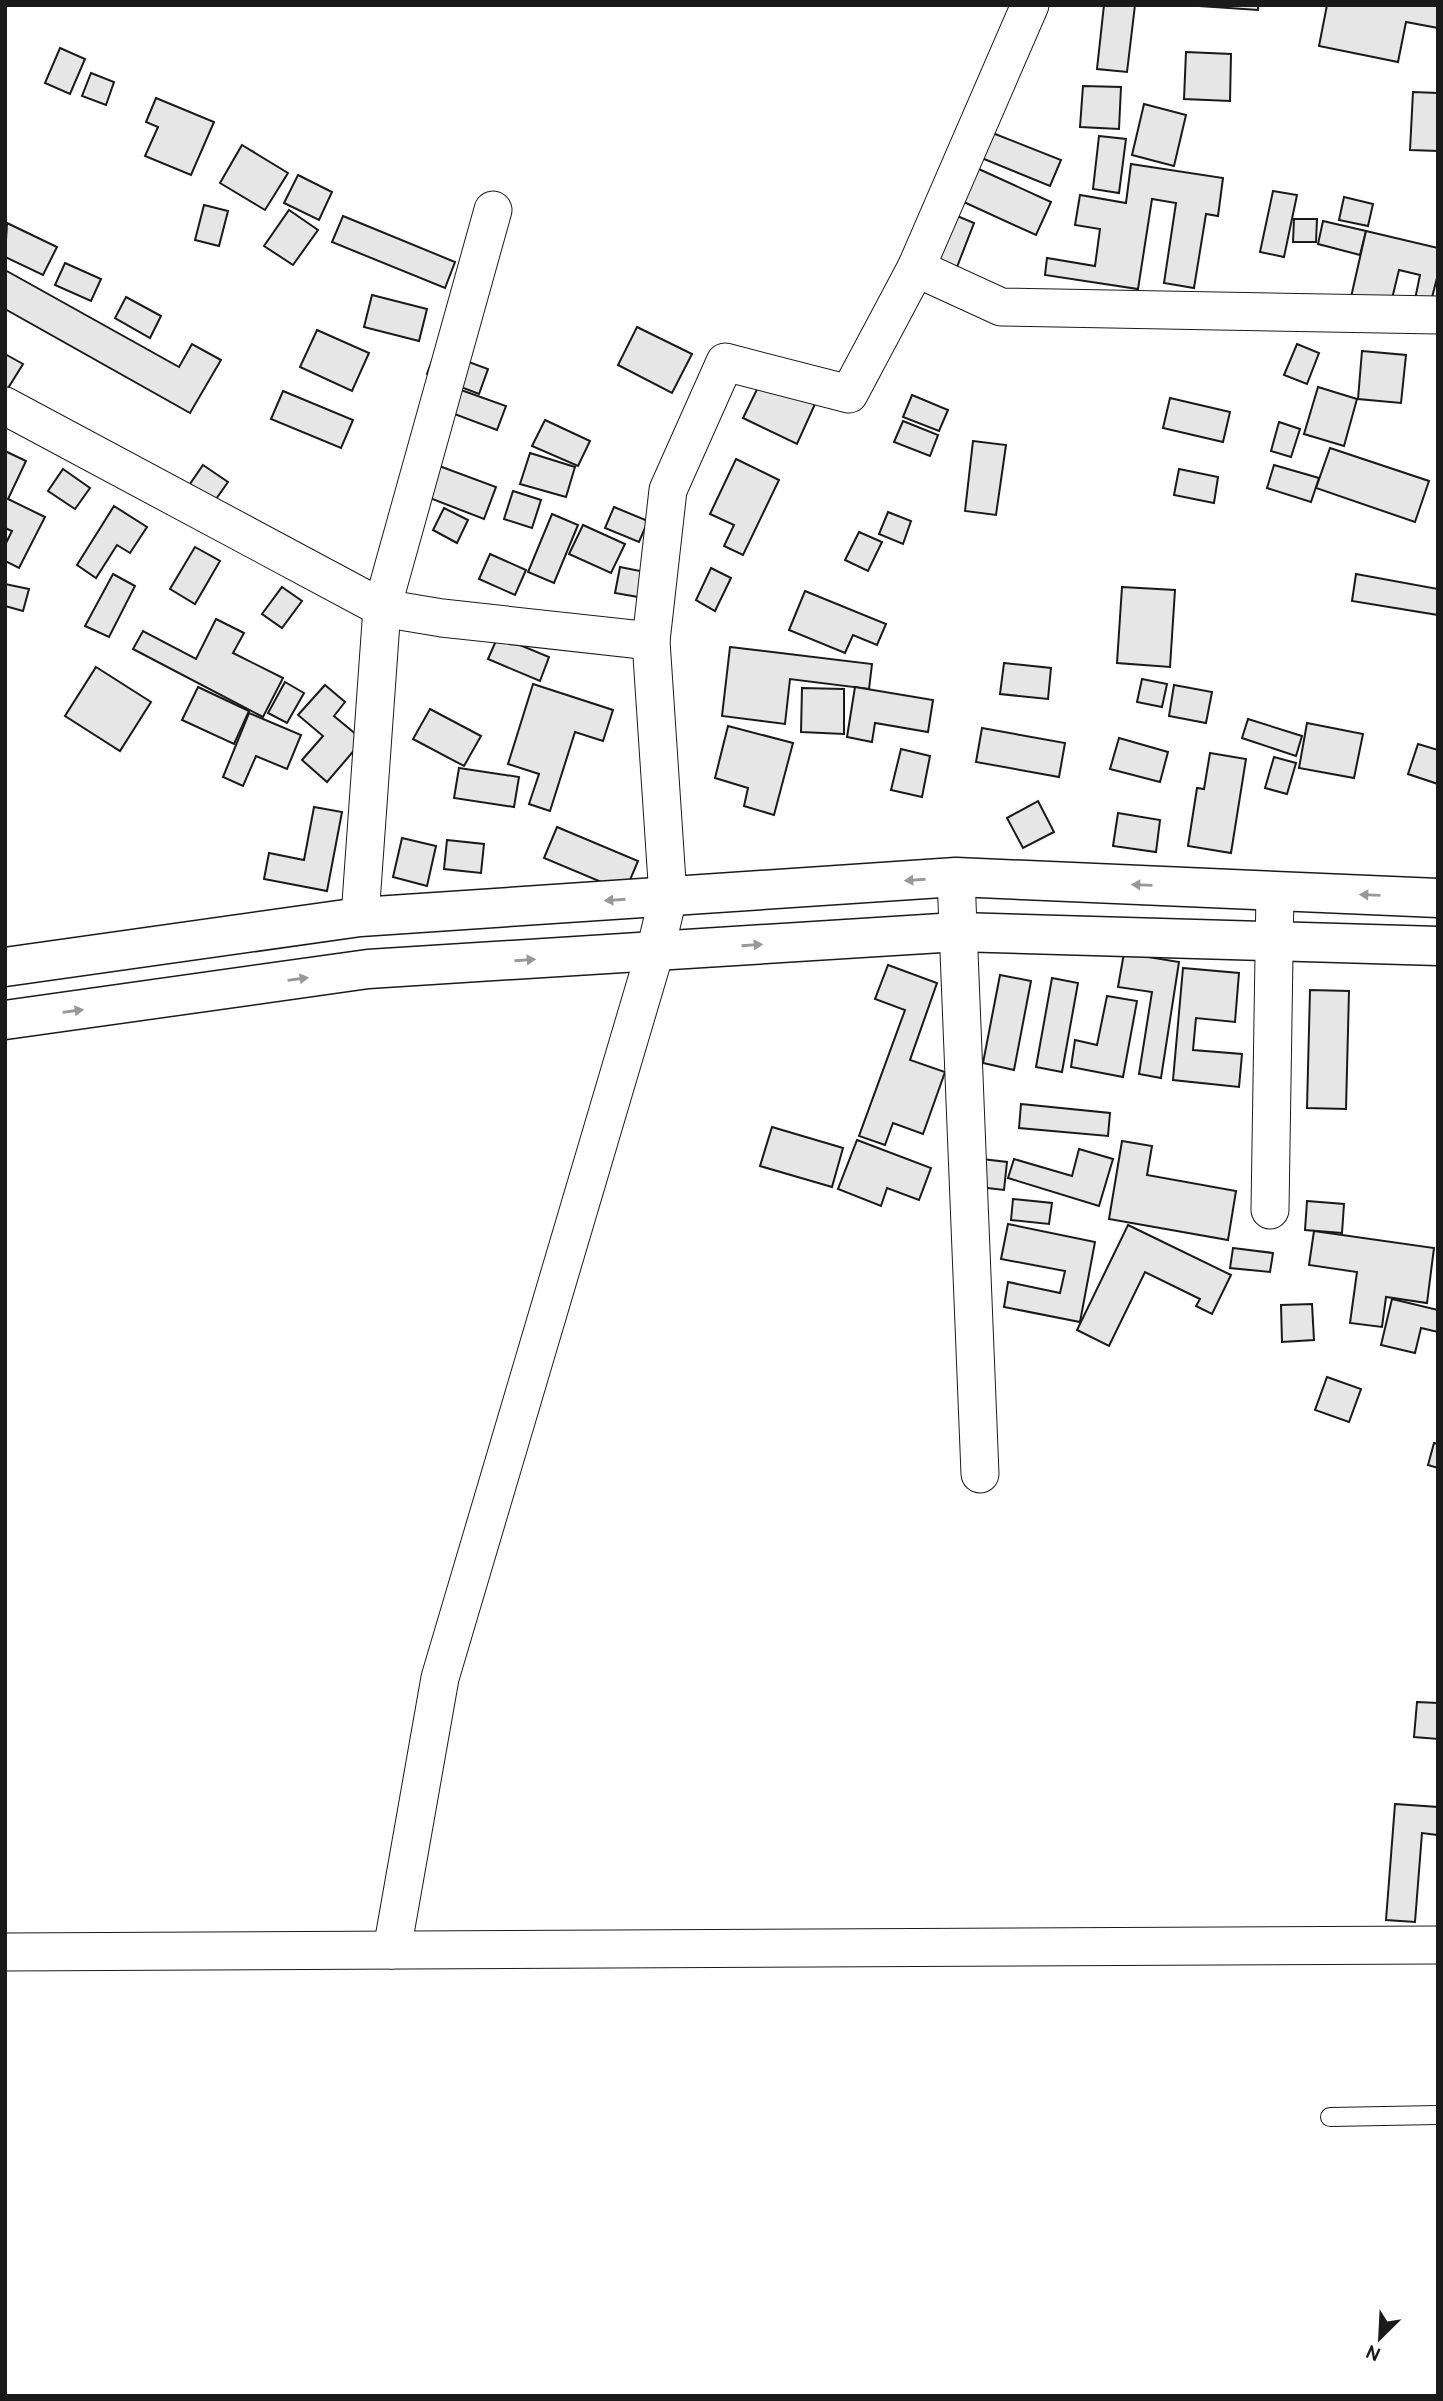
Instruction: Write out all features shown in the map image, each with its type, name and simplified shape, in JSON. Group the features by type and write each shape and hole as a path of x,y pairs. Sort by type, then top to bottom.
{"street":[{"path":"392,1950 440,1678 655,951 668,897 650,641 668,490 725,362 849,394 916,268 1030,5"},
{"path":"360,917 382,608 493,211"},
{"path":"916,268 1001,307 1438,315"},
{"path":"5,406 382,608 442,618 650,641"},
{"path":"5,967 360,917 957,877 1438,898"},
{"path":"957,877 957,932 972,1219 980,1474"},
{"path":"1270,1210 1275,891"},
{"path":"5,1020 368,969 957,932 1438,946"},
{"path":"5,1952 1438,1945"}],"lane":[{"path":"1330,2117 1438,2115"}],"building":[{"path":"1104,5 1135,5 1127,72 1097,69"},
{"path":"1184,5 1258,5 1258,10"},
{"path":"1327,5 1438,5 1438,28 1406,22 1398,62 1319,46"},
{"path":"60,48 85,59 70,94 45,83"},
{"path":"1186,52 1231,54 1230,101 1184,99"},
{"path":"91,73 114,82 106,105 82,96"},
{"path":"1083,86 1121,87 1119,129 1080,127"},
{"path":"1413,92 1438,93 1438,151 1410,150"},
{"path":"156,98 214,122 191,175 145,156 158,127 146,122"},
{"path":"1144,104 1186,115 1174,166 1132,155"},
{"path":"990,132 1061,160 1050,186 979,157"},
{"path":"1099,136 1126,139 1119,193 1093,189"},
{"path":"242,145 288,173 265,210 220,183"},
{"path":"1131,164 1223,178 1218,216 1206,214 1194,288 1164,283 1176,203 1152,199 1138,289 1045,275 1047,258 1095,266 1100,229 1075,225 1080,195 1126,203"},
{"path":"970,165 1051,202 1036,235 955,198"},
{"path":"298,175 332,192 319,220 284,203"},
{"path":"1273,191 1297,195 1284,257 1260,252"},
{"path":"1344,197 1373,204 1368,226 1339,220"},
{"path":"204,205 228,211 219,246 195,240"},
{"path":"289,210 318,230 293,265 264,246"},
{"path":"943,210 974,223 957,267 925,255"},
{"path":"343,216 455,262 445,288 332,242"},
{"path":"1294,219 1317,219 1316,242 1293,242"},
{"path":"1323,221 1366,231 1360,255 1318,244"},
{"path":"7,223 57,247 43,275 5,257"},
{"path":"1366,231 1438,248 1438,274 1428,313 1413,309 1420,275 1399,270 1388,315 1349,306"},
{"path":"65,263 101,279 91,301 55,285"},
{"path":"5,270 179,367 192,344 221,360 190,413 5,309"},
{"path":"372,295 427,309 419,341 364,327"},
{"path":"126,297 161,316 150,338 115,318"},
{"path":"637,327 692,354 672,393 618,365"},
{"path":"317,330 369,353 352,391 300,367"},
{"path":"1297,344 1319,353 1307,384 1284,375"},
{"path":"436,350 488,369 479,394 427,374"},
{"path":"1362,351 1406,355 1401,403 1358,399"},
{"path":"5,354 23,364 5,393"},
{"path":"762,379 815,404 797,444 743,418"},
{"path":"433,380 506,406 497,430 425,403"},
{"path":"1318,387 1357,399 1344,446 1304,434"},
{"path":"283,391 353,420 341,448 271,419"},
{"path":"912,395 948,410 939,431 903,417"},
{"path":"1170,398 1230,412 1223,442 1163,428"},
{"path":"545,420 590,441 578,466 532,446"},
{"path":"903,421 938,435 930,456 894,442"},
{"path":"1279,422 1300,429 1291,457 1271,451"},
{"path":"973,441 1006,445 996,515 965,511"},
{"path":"1330,448 1429,481 1415,522 1316,488"},
{"path":"5,451 26,461 8,499 45,517 19,568 5,561 5,545 12,531 5,528"},
{"path":"530,453 575,467 566,497 520,484"},
{"path":"415,457 496,487 484,519 404,488"},
{"path":"736,459 779,480 743,555 724,546 734,525 710,514"},
{"path":"203,465 228,482 202,519 177,503"},
{"path":"1274,465 1319,478 1311,502 1267,488"},
{"path":"63,469 90,488 75,509 48,491"},
{"path":"1179,469 1218,477 1214,503 1174,495"},
{"path":"513,491 541,500 532,528 504,519"},
{"path":"114,506 147,527 130,553 117,545 96,578 77,565"},
{"path":"614,507 648,521 639,542 605,528"},
{"path":"444,508 468,520 457,543 433,530"},
{"path":"888,512 911,521 903,544 879,534"},
{"path":"552,514 578,525 554,583 528,572"},
{"path":"583,525 625,544 611,573 569,554"},
{"path":"859,532 882,542 868,571 845,560"},
{"path":"195,547 220,561 195,604 170,589"},
{"path":"490,554 526,570 515,595 479,579"},
{"path":"620,567 650,573 644,598 615,593"},
{"path":"711,568 731,578 715,611 696,600"},
{"path":"113,574 135,586 109,637 85,626"},
{"path":"1356,574 1438,589 1438,615 1352,601"},
{"path":"5,584 29,589 23,611 5,606"},
{"path":"282,587 302,601 282,628 262,614"},
{"path":"1122,587 1175,590 1170,667 1117,663"},
{"path":"805,591 886,624 877,645 853,635 845,653 789,630"},
{"path":"216,619 244,633 233,653 283,678 263,717 133,649 143,631 196,659"},
{"path":"498,636 549,657 540,681 488,659"},
{"path":"730,647 872,664 869,689 790,679 785,724 722,716"},
{"path":"1004,663 1051,668 1048,699 1000,694"},
{"path":"96,667 151,702 120,751 65,716"},
{"path":"1142,679 1167,684 1162,707 1137,702"},
{"path":"285,682 304,693 287,723 268,713"},
{"path":"533,684 613,710 603,741 575,732 550,811 529,804 539,774 508,764"},
{"path":"325,685 345,702 334,716 363,740 327,782 302,760 323,736 298,715"},
{"path":"1174,685 1212,692 1206,723 1169,716"},
{"path":"198,687 249,711 234,744 182,720"},
{"path":"855,687 933,700 928,732 875,723 872,742 847,737"},
{"path":"802,688 844,689 844,734 801,732"},
{"path":"430,709 481,736 464,766 413,739"},
{"path":"249,713 301,735 287,769 256,756 243,786 223,777"},
{"path":"1248,719 1302,736 1296,756 1242,738"},
{"path":"1307,723 1363,734 1354,778 1299,768"},
{"path":"728,726 793,743 774,815 744,806 748,788 715,778"},
{"path":"982,728 1065,743 1059,777 976,762"},
{"path":"1119,738 1168,752 1160,782 1110,769"},
{"path":"1418,744 1438,750 1438,784 1408,774"},
{"path":"901,749 930,756 922,797 891,790"},
{"path":"1210,753 1246,759 1231,853 1188,846 1197,788 1204,789"},
{"path":"1274,757 1296,763 1287,794 1265,788"},
{"path":"459,768 519,777 514,807 454,798"},
{"path":"1038,801 1054,832 1023,848 1007,818"},
{"path":"314,807 342,812 327,891 264,879 269,853 304,860"},
{"path":"1118,813 1160,820 1156,852 1113,846"},
{"path":"557,827 638,861 625,892 544,858"},
{"path":"402,838 436,846 427,886 393,877"},
{"path":"447,840 484,844 481,873 444,869"},
{"path":"1124,953 1179,962 1161,1078 1139,1074 1152,992 1118,987"},
{"path":"888,965 937,983 910,1060 945,1072 923,1134 893,1123 885,1145 859,1136 905,1010 875,999"},
{"path":"1183,968 1239,973 1235,1022 1196,1018 1193,1050 1242,1054 1239,1087 1173,1080"},
{"path":"1000,975 1031,981 1014,1070 983,1063"},
{"path":"1052,978 1078,983 1062,1072 1036,1067"},
{"path":"1310,990 1349,991 1346,1109 1307,1108"},
{"path":"1107,996 1137,1001 1123,1077 1071,1067 1075,1040 1097,1045"},
{"path":"1021,1104 1110,1113 1108,1136 1019,1128"},
{"path":"772,1127 843,1148 832,1187 760,1166"},
{"path":"857,1140 931,1168 919,1200 887,1188 881,1206 838,1189"},
{"path":"1122,1141 1152,1146 1147,1175 1236,1191 1228,1240 1109,1219"},
{"path":"1079,1149 1113,1159 1099,1206 1008,1178 1014,1159 1072,1176"},
{"path":"982,1159 1007,1162 1004,1190 979,1187"},
{"path":"1013,1199 1052,1203 1049,1224 1011,1220"},
{"path":"1307,1201 1344,1204 1342,1233 1305,1230"},
{"path":"1008,1224 1095,1242 1080,1322 1004,1307 1008,1282 1060,1293 1065,1271 1001,1259"},
{"path":"1128,1225 1231,1275 1212,1314 1196,1306 1200,1299 1145,1272 1109,1346 1077,1330"},
{"path":"1314,1231 1434,1248 1427,1303 1386,1297 1382,1327 1350,1323 1357,1272 1309,1265"},
{"path":"1233,1248 1273,1253 1270,1272 1230,1268"},
{"path":"1392,1299 1438,1310 1438,1332 1421,1328 1415,1353 1381,1345"},
{"path":"1312,1304 1314,1340 1282,1342 1281,1305"},
{"path":"1327,1377 1361,1389 1349,1422 1315,1410"},
{"path":"1434,1443 1438,1444 1438,1468 1428,1465"},
{"path":"1417,1702 1438,1703 1438,1739 1414,1737"},
{"path":"1395,1804 1438,1807 1438,1835 1422,1833 1415,1922 1386,1920"}]}
